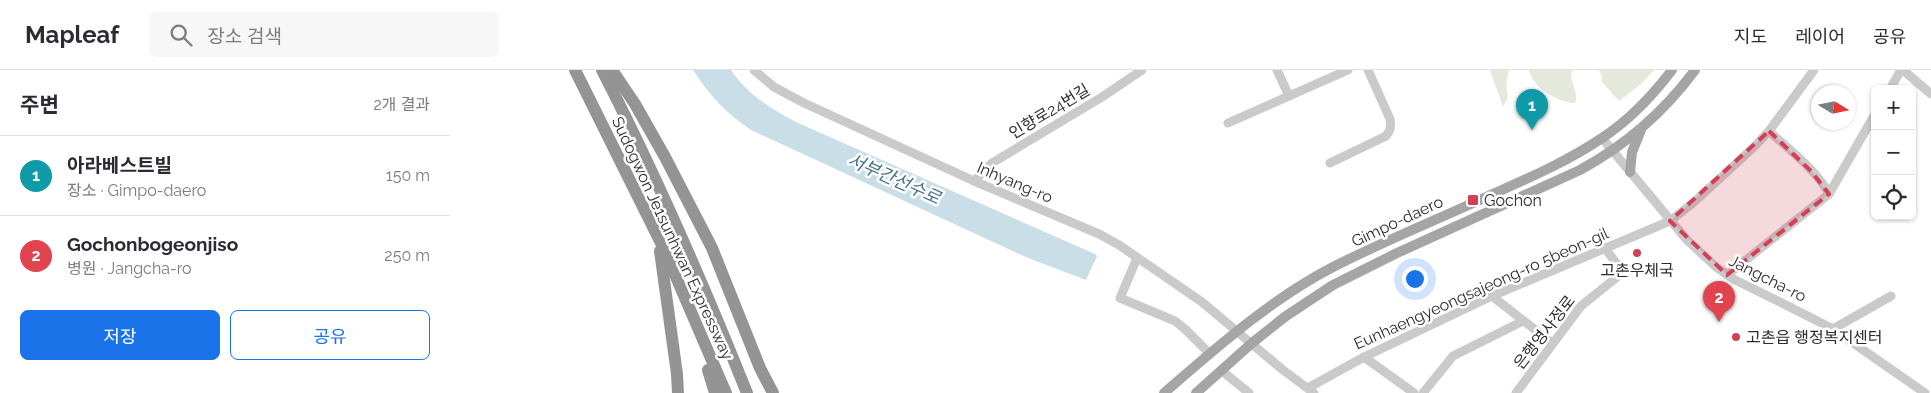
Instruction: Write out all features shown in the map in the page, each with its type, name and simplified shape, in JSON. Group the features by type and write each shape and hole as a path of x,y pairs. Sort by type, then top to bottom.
{"highway":[{"name":"Sudogwon Je1sunhwan Expressway","path":"575,70 658,237 726,393"},
{"name":"Sudogwon Je1sunhwan Expressway","path":"602,70 644,152 678,227 747,393"},
{"path":"612,70 635,104 666,157 712,248 772,393"},
{"path":"658,237 678,393"},
{"path":"682,292 715,393"},
{"path":"750,342 782,393"}],"main road":[{"name":"Gimpo-daero","path":"1164,393 1237,331 1294,291 1332,268 1562,162 1602,138 1649,96 1672,70"},
{"name":"Gimpo-daero","path":"1196,393 1252,343 1309,300 1362,269 1580,170 1613,151 1663,108 1695,70"},
{"path":"1630,172 1632,152 1642,128"}],"street":[{"name":"Inhyang-ro","path":"754,70 774,87 795,99 974,181 1099,234 1119,245 1188,291 1311,391"},
{"name":"인향로24번길","path":"974,181 992,163 1102,98 1142,70"},
{"path":"1277,70 1289,96"},
{"path":"1228,124 1348,70"},
{"path":"1330,163 1386,136 1390,132 1390,119 1368,70"},
{"name":"Eunhaengyeongsajeong-ro 5beon-gil","path":"1311,391 1364,357 1492,296 1604,247 1670,221 1705,192 1769,131 1814,70"},
{"path":"1893,85 1902,70 1931,94"},
{"path":"1727,276 1829,194 1871,121"},
{"path":"1769,131 1812,171 1822,182 1829,194"},
{"name":"Jangcha-ro","path":"1602,138 1670,221 1704,257 1727,276 1833,330 1925,393"},
{"name":"은행영사정로","path":"1516,393 1585,302 1617,277 1620,268 1604,247"},
{"path":"1137,258 1120,298 1175,321 1210,354"},
{"path":"1492,296 1552,344"},
{"path":"1833,330 1891,296"},
{"path":"1423,393 1453,356 1523,321"},
{"path":"1364,357 1414,393"},
{"path":"1221,370 1249,393"}],"highlighted area":[{"path":"1769,131 1811,171 1829,194 1727,275 1670,221"}],"shaded area":[{"path":"1490,70 1509,70 1506,84 1508,97 1503,107"},
{"path":"1529,70 1572,70 1571,79 1576,95 1575,103 1561,100 1547,93 1535,83"},
{"path":"1599,70 1654,70 1641,84 1619,101 1602,82"}],"water":[{"name":"서부간선수로","path":"693,70 731,70 745,87 761,101 798,123 1095,254 1097,256 1086,280 1028,258 751,130 719,103 705,88"}],"place":[{"name":"아라베스트빌","path":"1532,130"},
{"name":"Gochon","path":"1473,200"},
{"name":"고촌우체국","path":"1637,253"},
{"name":"Gochonbogeonjiso","path":"1719,322"},
{"name":"고촌읍 행정복지센터","path":"1736,337"}]}
